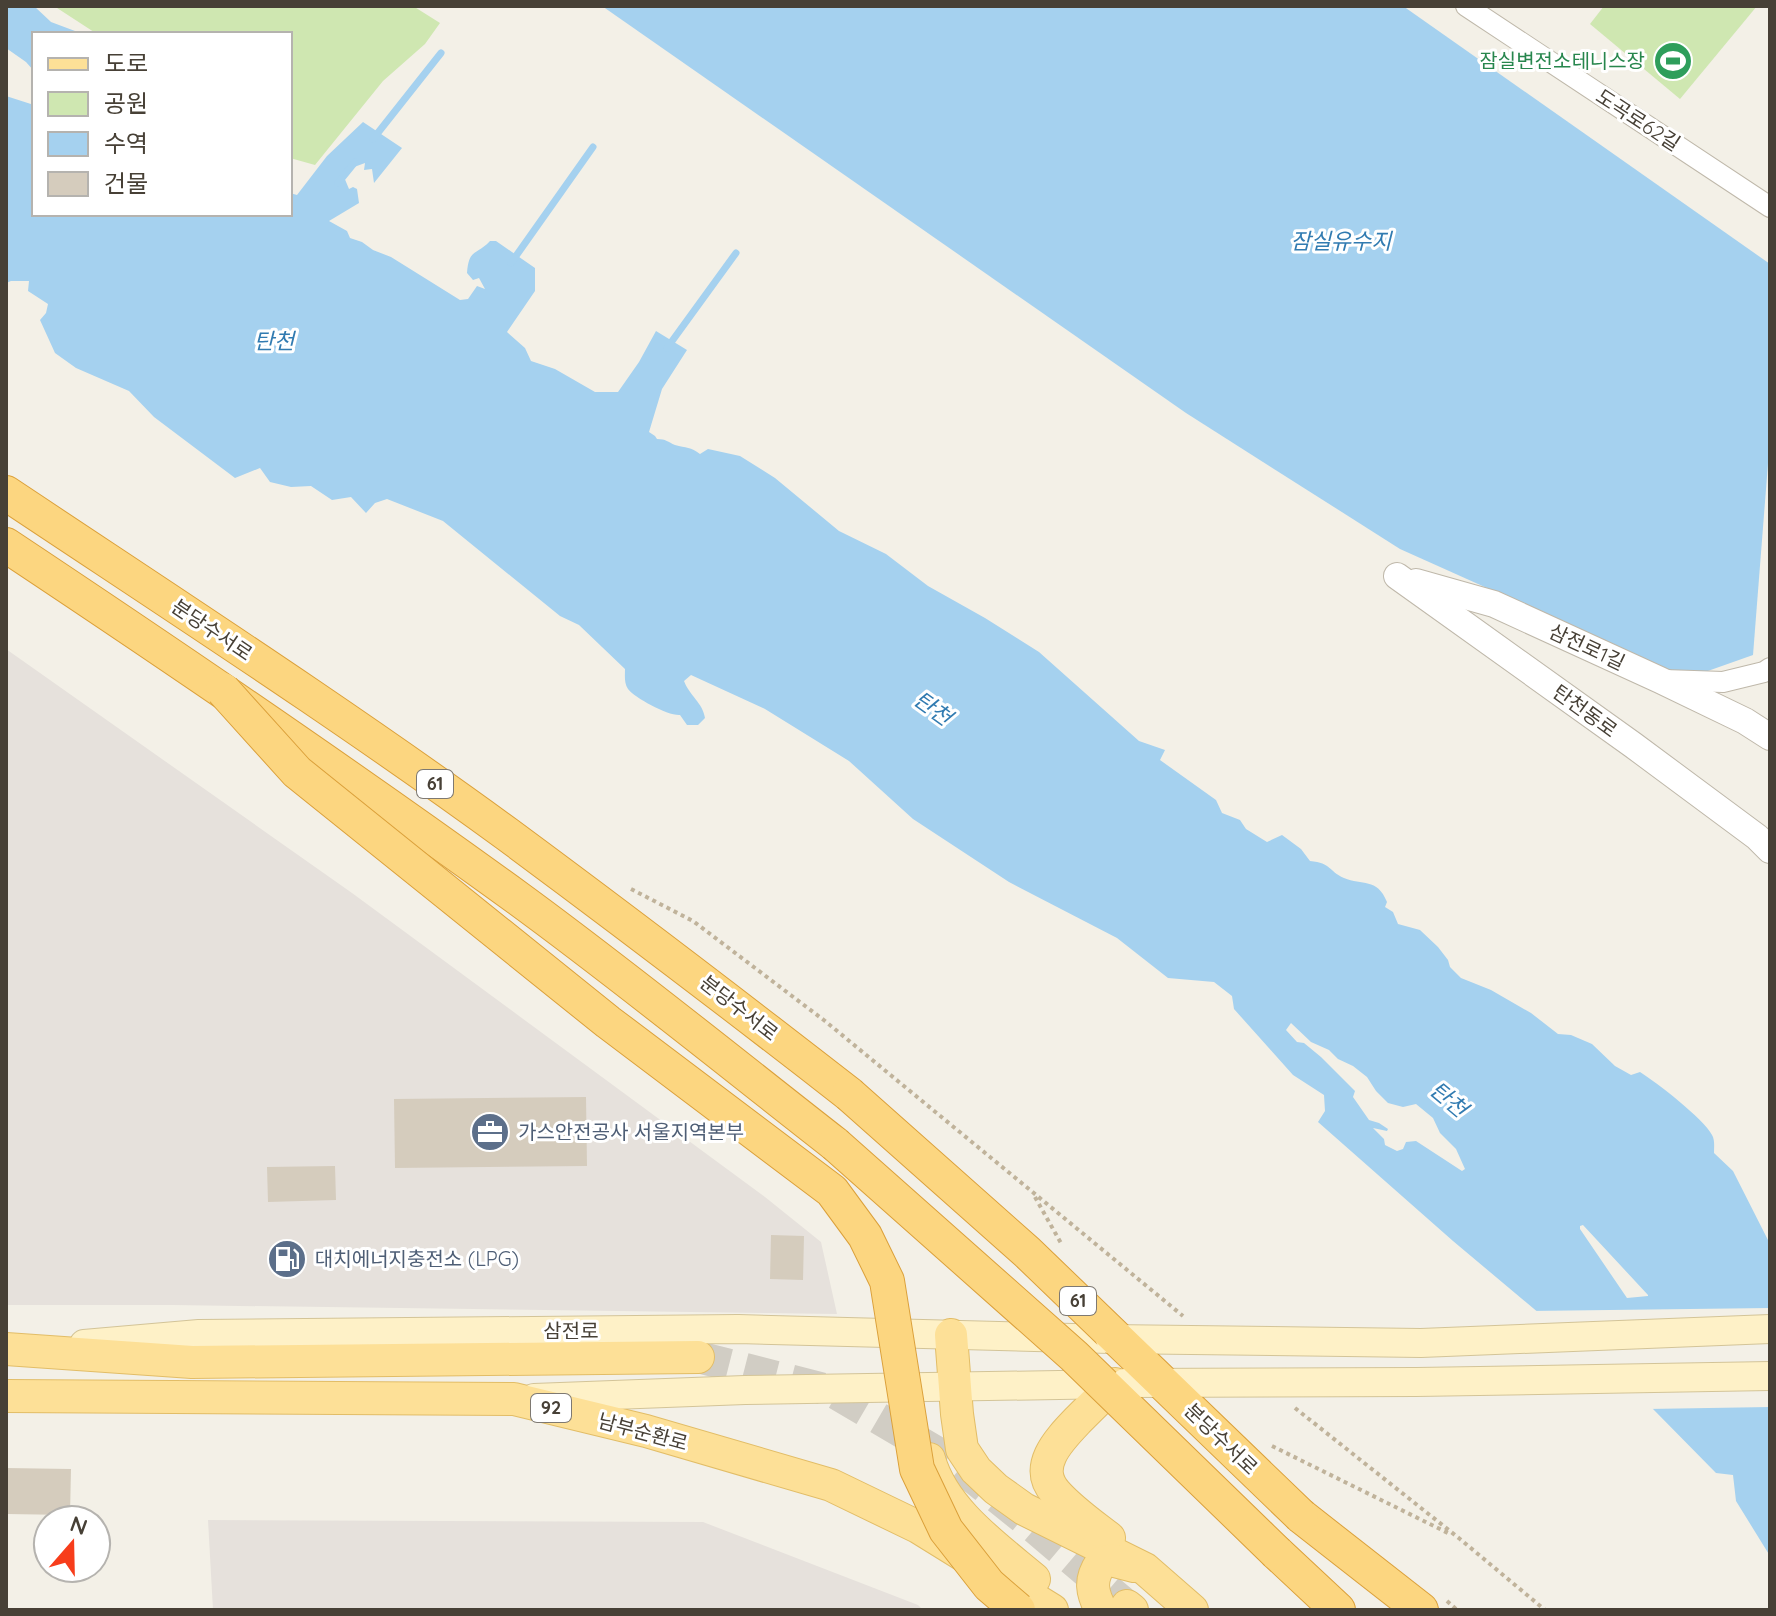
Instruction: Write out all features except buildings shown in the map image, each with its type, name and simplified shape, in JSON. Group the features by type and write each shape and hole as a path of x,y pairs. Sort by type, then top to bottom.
{"highway":[{"name":"분당수서로","path":"6,493 278,674 506,833 849,1094 1027,1252 1401,1610"},
{"name":"61","path":"6,545 223,690 520,900 835,1144 1074,1356 1338,1610"},
{"path":"223,690 297,772 608,1022 832,1191 865,1236 887,1281 917,1469 946,1530 989,1585 1018,1610"},
{"path":"1301,1516 1421,1610"}],"main road":[{"name":"삼전로","path":"19,1349 199,1334 738,1329 1421,1343 1770,1329"},
{"path":"910,1334 915,1387 930,1464 941,1486 972,1526 1072,1610"},
{"path":"951,1335 962,1449 976,1470 1024,1509 1145,1569"},
{"path":"19,1349 192,1362 698,1357"},
{"path":"514,1399 955,1386 1401,1383 1770,1376"},
{"path":"1120,1384 1061,1437 1052,1450 1046,1476 1055,1492 1192,1610"},
{"name":"남부순환로","path":"6,1396 514,1399 646,1431 831,1485 918,1527 1052,1610"},
{"path":"1120,1609 1094,1596 1092,1583 1101,1563 1111,1560 1145,1569"}],"street":[{"name":"도곡로62길","path":"1466,6 1492,13 1770,207"},
{"name":"삼전로1길","path":"1397,576 1494,604 1660,680 1745,721 1770,737"},
{"name":"탄천동로","path":"1397,576 1633,745 1757,837 1770,850"},
{"path":"1660,680 1723,682 1770,668"}],"path":[{"path":"1263,1442 1460,1539"}],"shaded area":[{"path":"6,649 352,893 765,1197 821,1242 837,1314 6,1305"},
{"path":"208,1520 703,1522 918,1605 923,1610 213,1610"}],"green space":[{"path":"54,6 413,6 440,23 425,44 383,81 315,165 292,159 292,32 94,32"},
{"name":"잠실변전소테니스장","path":"1604,6 1757,6 1680,99 1590,24"}],"water":[{"path":"6,6 34,6 51,22 78,32 32,32 32,69 6,48"},
{"name":"잠실유수지","path":"602,6 1403,6 1770,264 1770,438 1753,655 1688,678 1400,549 1186,413"},
{"name":"탄천","path":"6,96 32,104 32,216 292,216 292,194 297,195 327,156 363,122 402,148 374,183 372,169 364,170 365,163 346,170 344,177 349,189 357,189 359,203 329,221 347,231 350,238 391,257 460,300 468,299 477,286 485,289 479,278 473,280 467,273 469,260 490,241 496,241 535,268 535,291 507,332 525,348 531,361 555,369 595,392 618,392 656,331 687,350 662,389 649,432 657,439 700,454 708,449 740,456 775,478 839,531 886,554 928,586 1039,652 1139,741 1165,750 1160,760 1216,800 1222,813 1240,820 1246,829 1267,842 1282,835 1301,849 1310,861 1326,865 1344,878 1379,889 1387,902 1385,907 1393,912 1398,924 1420,930 1438,947 1461,978 1491,990 1531,1013 1558,1034 1571,1035 1592,1044 1615,1066 1631,1075 1640,1072 1700,1120 1714,1139 1714,1153 1733,1171 1770,1244 1770,1556 1736,1501 1733,1475 1716,1473 1652,1408 1453,1241 1318,1122 1325,1111 1324,1095 1293,1075 1234,1009 1232,996 1214,982 1168,978 1117,938 1009,882 913,819 849,761 765,709 691,675 684,681 705,718 698,725 687,725 680,715 668,713 644,701 628,689 625,669 579,625 560,616 443,521 387,499 375,503 366,513 351,497 332,500 311,486 291,487 270,482 260,468 235,478 154,417 129,391 76,368 55,353 40,320 48,304 28,291 29,281 6,283","holes":["1291,1023 1311,1042 1329,1050 1367,1077 1388,1103 1403,1107 1416,1104 1433,1118 1440,1133 1456,1149 1465,1169 1462,1171 1416,1141 1406,1142 1403,1149 1397,1151 1385,1145 1384,1139 1373,1128 1388,1129 1369,1120 1353,1097 1355,1091 1321,1057 1304,1043 1297,1042 1286,1030","1583,1225 1648,1295 1627,1298 1580,1226"]}],"pier":[{"path":"1770,1308 1770,1407 1647,1409 1529,1311"}],"waterway":[{"path":"373,139 441,53"},
{"path":"511,263 593,147"},
{"path":"338,183 355,162"},
{"path":"667,348 736,253"}],"tunnel":[{"path":"698,1357 832,1391 955,1463 1127,1606"}],"place":[{"name":"잠실변전소테니스장","path":"1673,61"},
{"name":"가스안전공사 서울지역본부","path":"490,1132"},
{"name":"대치에너지충전소 (LPG)","path":"287,1259"}]}
